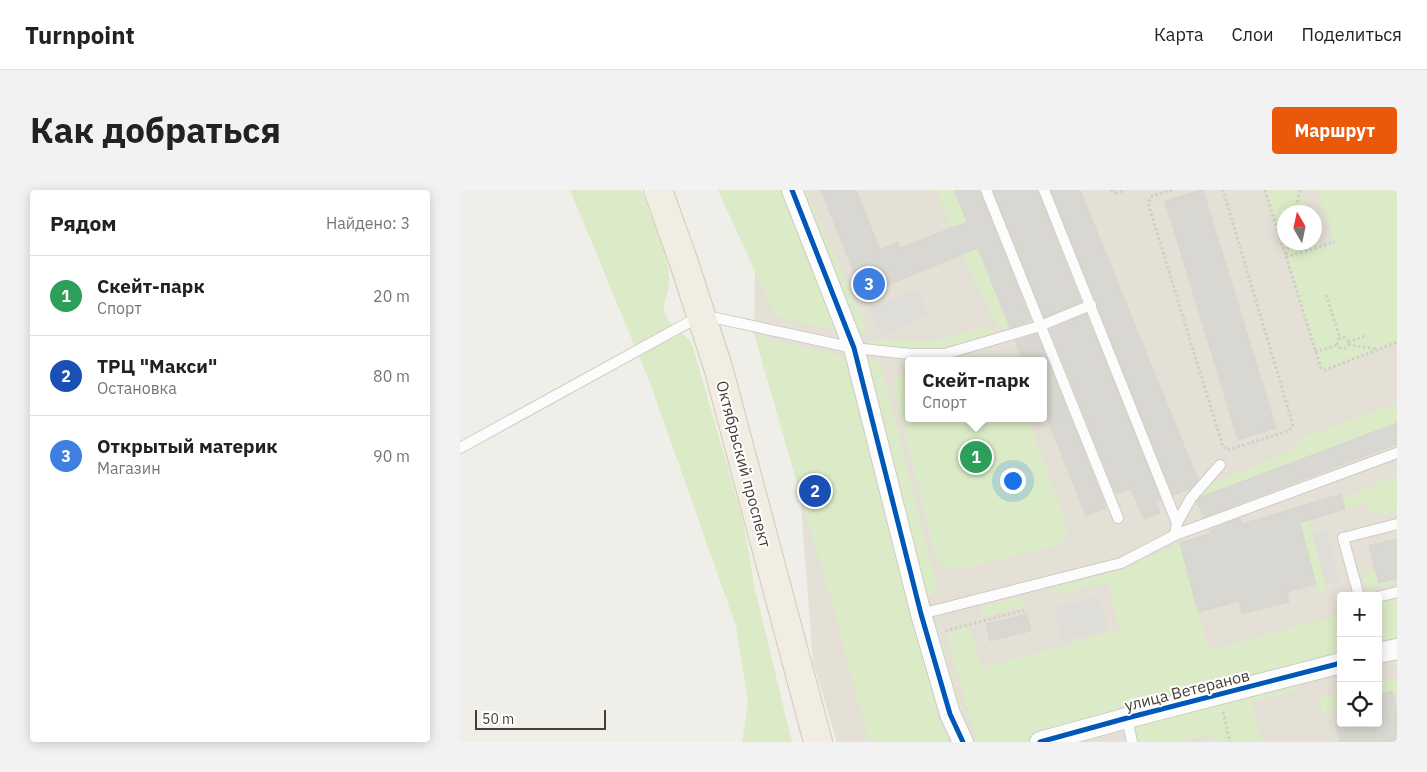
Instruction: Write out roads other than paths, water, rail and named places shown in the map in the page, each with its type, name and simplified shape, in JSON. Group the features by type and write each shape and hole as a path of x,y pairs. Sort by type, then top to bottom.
{"main road":[{"name":"Октябрьский проспект","path":"658,190 702,315 743,455 818,742"}],"street":[{"path":"792,190 854,348 921,614 950,714 963,742"},
{"path":"1382,652 1397,649"},
{"name":"улица Ветеранов","path":"1040,742 1337,664"}],"lane":[{"path":"986,190 1118,518"},
{"path":"1044,190 1177,523"},
{"path":"460,448 702,315 854,348 910,354 945,354 1040,326 1091,305"},
{"path":"921,614 1121,563 1176,535 1397,453"},
{"path":"1176,535 1177,523 1191,498 1220,465"},
{"path":"1357,592 1344,538 1397,524"},
{"path":"1382,596 1397,592"},
{"path":"1128,718 1132,742"}],"place":[{"name":"Открытый материк","path":"869,284"},
{"name":"Скейт-парк","path":"976,457"},
{"name":"ТРЦ \"Макси\"","path":"815,491"}]}
